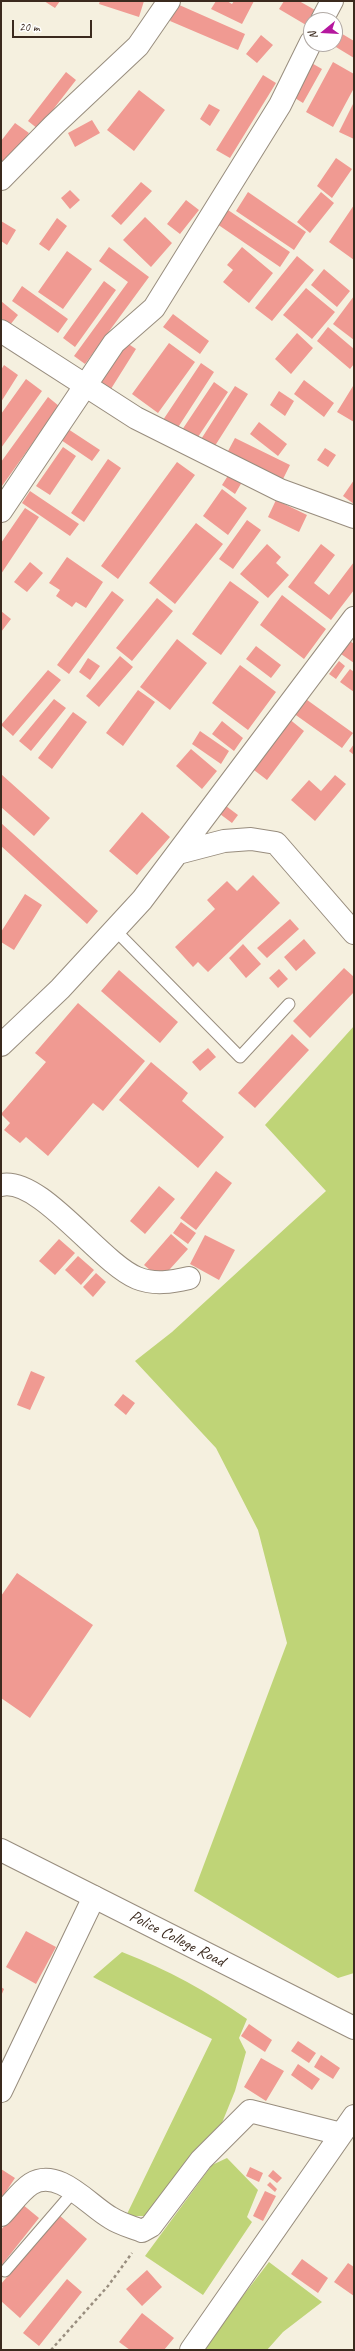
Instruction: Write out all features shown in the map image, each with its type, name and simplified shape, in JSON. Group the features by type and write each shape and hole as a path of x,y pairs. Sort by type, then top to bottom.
{"street":[{"path":"1,179 54,125 138,46 169,1"},
{"path":"326,12 332,1"},
{"path":"1,511 65,419 84,386 114,343 154,308 280,105 306,52"},
{"path":"1,331 84,386 136,418 280,490 354,517"},
{"path":"1,1045 60,989 142,900 354,618"},
{"path":"178,853 224,841 251,839 276,843 354,933"},
{"path":"1,1185 9,1184 29,1190 120,1266 137,1278 171,1283 189,1278"},
{"name":"Police College Road","path":"1,1850 354,2028"},
{"path":"1,2091 94,1897"},
{"path":"1,2215 30,2184 40,2180 57,2182 74,2191 111,2219 142,2231 151,2226 201,2160 250,2111 341,2134"},
{"path":"191,2350 354,2116"}],"lane":[{"path":"115,930 240,1057 289,1004"},
{"path":"5,2271 74,2191"}],"path":[{"path":"51,2350 108,2286 151,2226"}],"green space":[{"path":"354,1026 354,1973 338,1978 194,1891 287,1643 258,1530 216,1448 135,1361 172,1332 326,1191 265,1125"},
{"path":"122,1952 156,1966 187,1982 217,1999 247,2019 239,2038 246,2052 235,2091 217,2135 151,2216 126,2216 212,2039 93,1977"},
{"path":"227,2158 258,2190 247,2217 252,2222 203,2295 145,2256 212,2165"},
{"path":"269,2262 322,2302 283,2332 267,2350 205,2350 222,2323"}],"building":[{"path":"44,1 60,1 55,8"},
{"path":"100,1 144,1 139,17 99,4"},
{"path":"216,1 227,1 232,4 234,1 254,1 242,24 211,9"},
{"path":"284,1 299,1 315,10 314,12 303,12 303,23 279,9"},
{"path":"177,4 245,34 238,50 170,21"},
{"path":"343,34 354,41 354,58 343,51"},
{"path":"261,35 273,45 257,63 246,54"},
{"path":"308,61 322,69 303,103 290,95"},
{"path":"333,62 354,74 354,88 333,127 306,112"},
{"path":"66,72 76,80 38,129 28,121"},
{"path":"263,75 276,83 230,158 216,150"},
{"path":"139,90 165,110 134,151 107,130"},
{"path":"354,102 354,139 339,132"},
{"path":"209,104 220,110 210,126 200,119"},
{"path":"92,120 100,133 75,147 68,133"},
{"path":"15,123 29,133 1,168 1,141"},
{"path":"336,158 352,169 332,198 317,186"},
{"path":"141,182 152,191 121,225 111,216"},
{"path":"70,190 80,200 70,209 61,198"},
{"path":"248,192 306,232 294,250 236,211"},
{"path":"321,192 334,203 310,233 297,222"},
{"path":"186,200 199,210 180,234 167,224"},
{"path":"354,205 354,260 329,242"},
{"path":"228,210 290,252 280,267 217,224"},
{"path":"145,217 172,243 151,267 123,240"},
{"path":"57,218 67,226 49,251 39,244"},
{"path":"1,221 16,230 7,245 1,241"},
{"path":"109,247 149,277 85,364 74,356 128,282 99,261"},
{"path":"242,247 273,273 249,303 223,282 233,270 227,265"},
{"path":"67,251 92,269 63,309 38,292"},
{"path":"297,256 314,270 272,321 255,308"},
{"path":"324,269 350,291 337,307 311,285"},
{"path":"104,281 116,290 75,347 63,338"},
{"path":"22,286 68,319 58,333 12,301"},
{"path":"306,288 335,312 312,339 283,315"},
{"path":"354,296 354,340 333,324"},
{"path":"1,301 18,315 10,325 1,318"},
{"path":"173,314 209,341 200,354 163,327"},
{"path":"328,327 354,349 354,364 350,369 317,341"},
{"path":"297,333 313,348 291,374 275,359"},
{"path":"124,341 136,349 109,392 96,384"},
{"path":"169,343 195,362 158,413 132,394"},
{"path":"201,363 214,372 175,432 161,423"},
{"path":"4,365 18,375 1,402 1,370"},
{"path":"26,379 42,391 1,448 1,414"},
{"path":"304,380 334,403 324,417 294,394"},
{"path":"214,382 228,392 194,443 180,433"},
{"path":"235,386 248,394 211,452 198,444"},
{"path":"354,386 354,422 337,412"},
{"path":"279,391 294,401 285,416 270,405"},
{"path":"48,397 59,406 2,486 1,462"},
{"path":"259,422 287,444 278,456 250,434"},
{"path":"68,429 100,450 92,461 61,440"},
{"path":"235,438 290,465 283,479 227,453"},
{"path":"63,447 76,456 50,495 36,486"},
{"path":"325,448 336,455 328,467 317,460"},
{"path":"108,459 121,468 84,522 71,513"},
{"path":"177,462 195,475 118,579 101,566"},
{"path":"229,474 242,482 235,494 222,485"},
{"path":"354,480 354,504 343,496"},
{"path":"222,489 247,508 228,535 203,516"},
{"path":"30,491 79,524 70,536 22,503"},
{"path":"276,500 307,515 299,532 268,517"},
{"path":"25,508 39,517 1,574 1,543"},
{"path":"247,520 261,530 233,569 219,559"},
{"path":"196,523 223,544 175,604 149,583"},
{"path":"267,544 281,557 276,563 289,575 268,598 240,574"},
{"path":"321,544 335,555 314,583 329,595 354,562 354,590 331,620 288,587"},
{"path":"67,557 103,582 86,608 76,602 72,607 56,596 60,590 49,583"},
{"path":"30,562 43,573 27,592 14,582"},
{"path":"230,581 259,602 221,655 192,634"},
{"path":"112,591 124,600 69,674 57,665"},
{"path":"282,595 326,629 304,659 260,625"},
{"path":"157,598 173,611 132,661 116,648"},
{"path":"1,611 11,619 1,632"},
{"path":"177,639 207,663 170,710 140,687"},
{"path":"350,641 354,644 354,663 341,654"},
{"path":"256,646 281,665 271,678 246,659"},
{"path":"120,656 133,667 99,707 86,696"},
{"path":"88,658 100,666 90,680 79,672"},
{"path":"339,661 345,666 336,679 329,674"},
{"path":"240,665 276,692 248,730 212,703"},
{"path":"350,669 354,672 354,692 340,682"},
{"path":"48,670 61,680 13,736 1,725"},
{"path":"138,690 155,702 123,746 106,733"},
{"path":"303,697 353,733 342,748 293,713"},
{"path":"54,699 66,708 31,751 19,741"},
{"path":"73,712 87,722 52,769 38,758"},
{"path":"288,718 304,731 267,780 250,767"},
{"path":"222,721 243,738 234,751 212,734"},
{"path":"200,731 229,751 221,764 192,744"},
{"path":"354,744 354,755 349,751"},
{"path":"191,749 217,771 202,789 176,766"},
{"path":"1,774 50,818 34,836 1,807"},
{"path":"335,775 346,784 315,821 291,800 309,780 321,791"},
{"path":"226,806 238,815 232,823 220,814"},
{"path":"142,812 170,837 137,875 109,851"},
{"path":"1,823 98,911 87,924 1,846"},
{"path":"253,875 280,903 208,972 198,962 193,967 175,947 215,909 207,900 227,881 237,891"},
{"path":"25,894 42,905 14,950 1,942 1,932"},
{"path":"290,919 299,929 267,958 257,948"},
{"path":"304,939 316,953 296,971 284,957"},
{"path":"243,944 261,964 246,978 229,958"},
{"path":"344,968 354,977 354,992 310,1038 293,1021"},
{"path":"279,969 288,979 278,988 269,978"},
{"path":"119,970 178,1022 160,1043 101,991"},
{"path":"78,1003 145,1061 103,1111 93,1103 48,1156 26,1137 20,1143 4,1130 10,1123 1,1114 46,1062 35,1053"},
{"path":"292,1034 309,1050 255,1108 238,1093"},
{"path":"208,1048 216,1057 200,1071 192,1062"},
{"path":"151,1062 188,1093 182,1101 224,1137 198,1168 119,1100"},
{"path":"216,1171 232,1183 196,1230 180,1218"},
{"path":"159,1186 175,1199 145,1234 130,1221"},
{"path":"181,1222 196,1233 188,1244 173,1233"},
{"path":"171,1234 188,1249 161,1279 144,1265"},
{"path":"205,1235 235,1250 219,1280 190,1264"},
{"path":"59,1239 75,1253 55,1275 39,1261"},
{"path":"78,1256 94,1270 81,1285 65,1270"},
{"path":"96,1273 106,1282 93,1297 83,1287"},
{"path":"31,1371 45,1377 30,1410 17,1405"},
{"path":"123,1394 135,1403 126,1415 114,1405"},
{"path":"17,1573 93,1625 30,1718 1,1698 1,1596"},
{"path":"26,1931 56,1947 36,1984 6,1967"},
{"path":"1,1987 4,1989 1,1996"},
{"path":"249,2024 272,2040 265,2052 241,2036"},
{"path":"298,2041 316,2053 309,2063 291,2051"},
{"path":"321,2055 340,2068 333,2079 314,2067"},
{"path":"261,2058 284,2071 266,2101 244,2087"},
{"path":"298,2064 320,2079 312,2090 291,2075"},
{"path":"250,2167 263,2173 259,2182 246,2176"},
{"path":"1,2169 15,2178 3,2196 1,2195"},
{"path":"273,2170 282,2178 277,2183 268,2176"},
{"path":"270,2182 277,2189 275,2192 267,2185"},
{"path":"265,2191 276,2196 263,2221 253,2216"},
{"path":"22,2204 39,2218 1,2266 1,2230"},
{"path":"59,2215 87,2239 20,2318 1,2301 1,2284"},
{"path":"302,2259 328,2278 318,2293 291,2274"},
{"path":"348,2263 354,2267 354,2296 334,2282"},
{"path":"147,2270 162,2287 142,2306 126,2289"},
{"path":"67,2279 82,2292 39,2346 23,2333"},
{"path":"142,2313 174,2338 164,2350 130,2350 119,2342"}]}
